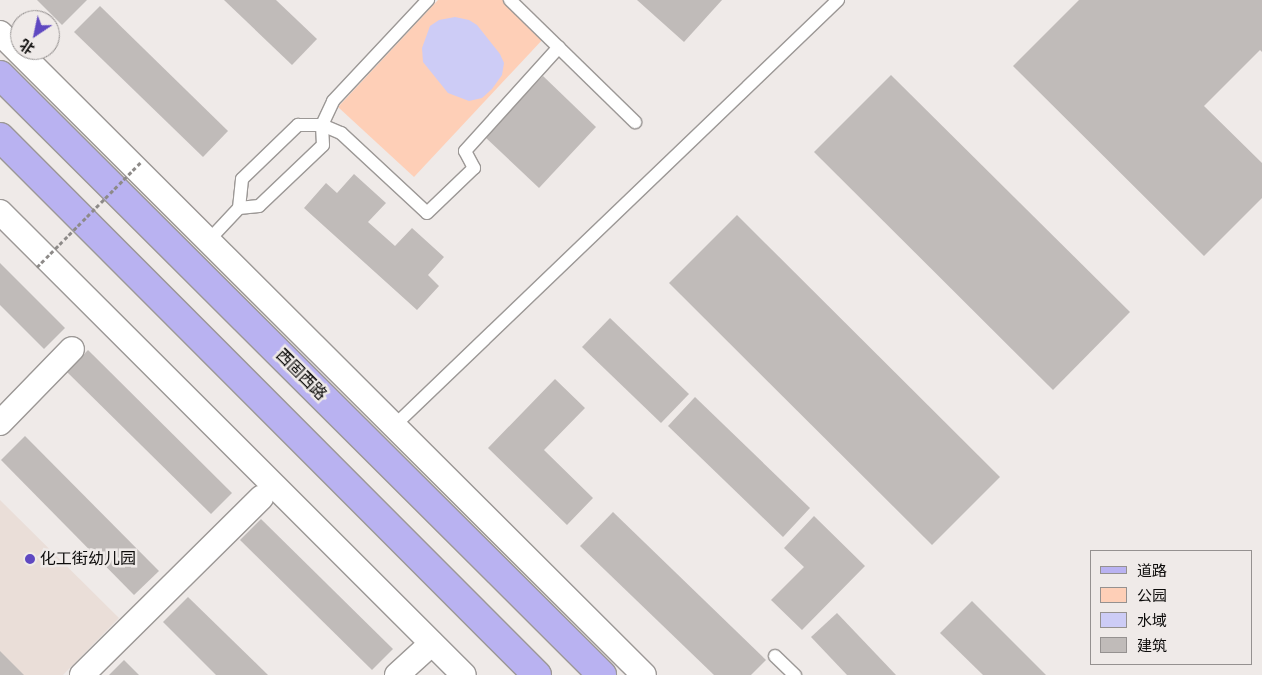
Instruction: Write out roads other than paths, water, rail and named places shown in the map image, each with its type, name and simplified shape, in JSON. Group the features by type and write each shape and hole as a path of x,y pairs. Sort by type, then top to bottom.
{"main road":[{"name":"西固西路","path":"0,75 602,675"},
{"path":"0,137 537,675"}],"street":[{"path":"0,33 644,675"},
{"path":"0,212 464,675"},
{"path":"0,423 72,349"},
{"path":"82,675 261,498"},
{"path":"397,675 432,643"}],"lane":[{"path":"239,208 259,206 323,145 322,125 332,101 428,0"},
{"path":"510,0 635,122"},
{"path":"395,425 838,0"},
{"path":"209,240 239,208 242,179 298,124 322,125 341,133 427,213 474,168 465,151 559,47"},
{"path":"775,656 795,675"}],"water":[{"path":"455,17 469,20 477,25 500,54 504,63 502,75 492,89 482,98 469,101 448,93 423,62 422,48 430,26 439,20"}],"place":[{"name":"化工街幼儿园","path":"30,559"}]}
